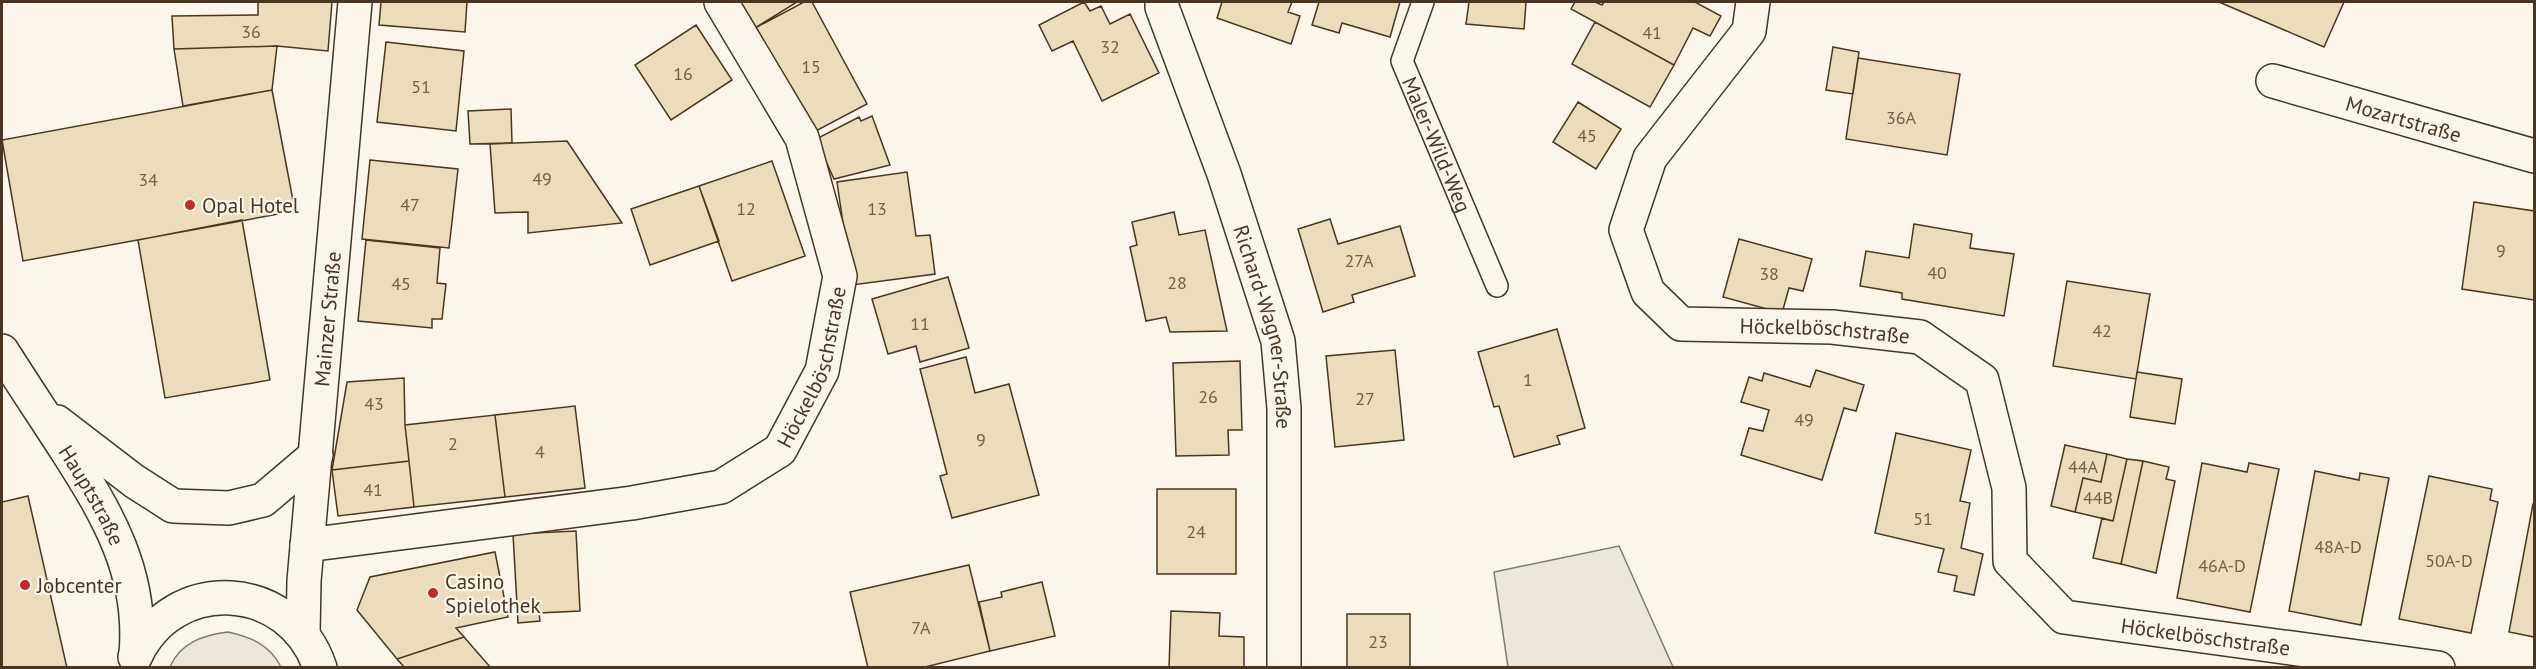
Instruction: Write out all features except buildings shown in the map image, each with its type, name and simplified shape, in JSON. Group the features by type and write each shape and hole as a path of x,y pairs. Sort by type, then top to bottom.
{"street":[{"name":"Mainzer Straße","path":"303,634 307,545 356,2"},
{"name":"Höckelböschstraße","path":"307,545 633,503 721,487 780,450 822,371 840,276 802,138 720,2"},
{"name":"Richard-Wagner-Straße","path":"1162,2 1162,8 1224,174 1278,341 1284,408 1284,668"},
{"name":"Höckelböschstraße","path":"1753,2 1749,31 1650,158 1626,230 1648,292 1681,324 1832,327 1920,338 1982,380 2009,489 2010,561 2064,617 2438,668"},
{"name":"Mozartstraße","path":"2273,81 2535,156"},
{"name":"Hauptstraße","path":"2,351 90,487 117,539 133,587 138,629 133,661"},
{"path":"39,408 134,481 173,506 229,508 263,500 316,455"},
{"path":"133,661 148,634 165,617 186,605 220,597 243,599 266,606 286,618 303,634 320,668"}],"lane":[{"name":"Maler-Wild-Weg","path":"1423,2 1402,62 1497,286"}],"shaded area":[{"path":"1619,546 1673,667 1508,667 1494,572"},
{"path":"228,632 259,643 277,659 281,667 170,667 186,646 210,635"}],"place":[{"name":"Opal Hotel","path":"190,205"},
{"name":"Jobcenter","path":"25,585"},
{"name":"Casino Spielothek","path":"433,593"}]}
